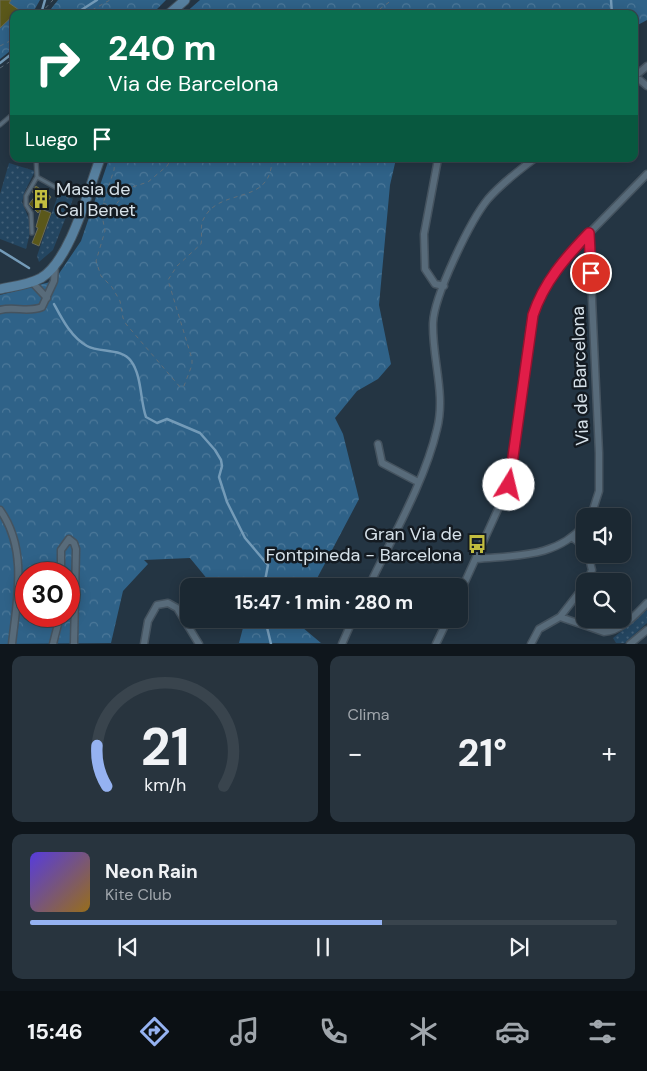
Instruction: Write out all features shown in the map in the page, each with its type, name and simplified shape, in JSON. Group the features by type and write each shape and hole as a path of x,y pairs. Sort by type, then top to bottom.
{"main road":[{"path":"174,10 185,0"},
{"path":"0,289 32,282 56,266 69,241 99,162"}],"street":[{"path":"437,162 424,234 425,269 435,284 444,286"},
{"path":"373,578 418,482 438,428 440,393 433,322 444,286 464,239 488,200 531,162"},
{"path":"467,578 509,485 533,315 542,292 557,268 647,174"},
{"name":"Via de Barcelona","path":"589,233 599,453 599,491 594,508"},
{"path":"0,310 19,307 36,310 46,304 54,281 56,266"},
{"path":"32,282 48,298"},
{"path":"378,444 382,463 418,482"},
{"path":"0,510 6,520 18,558 19,588 12,644"},
{"path":"476,559 542,552 573,538 576,534"},
{"path":"61,562 61,550 69,539 74,543 76,549 76,562"},
{"path":"531,644 539,629 560,616 576,596"},
{"path":"144,644 148,621 157,605 168,603 177,608 199,644"},
{"path":"560,616 604,632 612,632 647,604"},
{"path":"53,644 57,627"},
{"path":"74,627 74,644"},
{"path":"342,644 350,628"},
{"path":"436,644 444,628"},
{"path":"630,644 647,630"}],"lane":[{"path":"0,125 10,116"},
{"path":"32,233 32,222 26,205 26,196 38,177 36,162"},
{"path":"38,177 64,192"}],"path":[{"path":"44,10 53,0"},
{"path":"92,10 110,0"},
{"path":"378,10 392,0"},
{"path":"115,162 114,170 101,210 105,232 96,261 101,276 112,287 120,301 126,324 180,387 184,386 192,365 192,359 168,280 177,266 201,244 201,224 208,212 219,203 243,195 265,183 271,174 272,162"},
{"path":"103,203 114,207 129,188 148,182 169,162"}],"shaded area":[{"path":"9,163 35,171 22,202 29,219 30,233 26,249 0,239 0,194"},
{"path":"59,192 73,199 53,250 39,262 37,256"},
{"path":"647,610 647,623 625,643 616,643 613,638 625,628 631,628 631,623"}],"green space":[{"path":"0,0 40,0 34,10 10,10 10,51 0,59"},
{"path":"58,0 166,0 156,10 50,10"},
{"path":"200,0 647,0 647,20 638,25 638,10 189,10"},
{"path":"108,162 395,162 390,185 379,305 391,364 378,379 357,391 335,418 343,434 359,499 317,578 206,578 190,558 144,560 148,564 123,591 111,643 0,644 0,295 54,281 81,241"},
{"path":"243,628 303,628 321,643 239,643"}],"building":[{"path":"0,0 11,0 9,3 19,10 10,10 10,19 0,28"},
{"name":"Masia de Cal Benet","path":"36,186 51,197 38,213 29,204 36,195 32,192"},
{"path":"41,209 51,213 39,246 32,243 38,228 36,227"}],"waterway":[{"path":"42,10 45,0"},
{"path":"81,10 97,0"},
{"path":"611,0 612,10"},
{"path":"0,63 10,55"},
{"path":"0,250 29,268"},
{"path":"54,304 60,316 81,342 92,348 117,352 131,361 139,381 146,417 157,423 167,419 200,433 215,450 221,460 222,466 219,477 227,502 245,538 268,565 266,578"},
{"path":"267,628 271,644"}],"place":[{"name":"Masia de Cal Benet","path":"41,199"},
{"name":"Gran Via de Fontpineda - Barcelona","path":"477,544"}],"route":[{"path":"509,485 533,315 542,292 557,268 589,233 591,273"}]}
